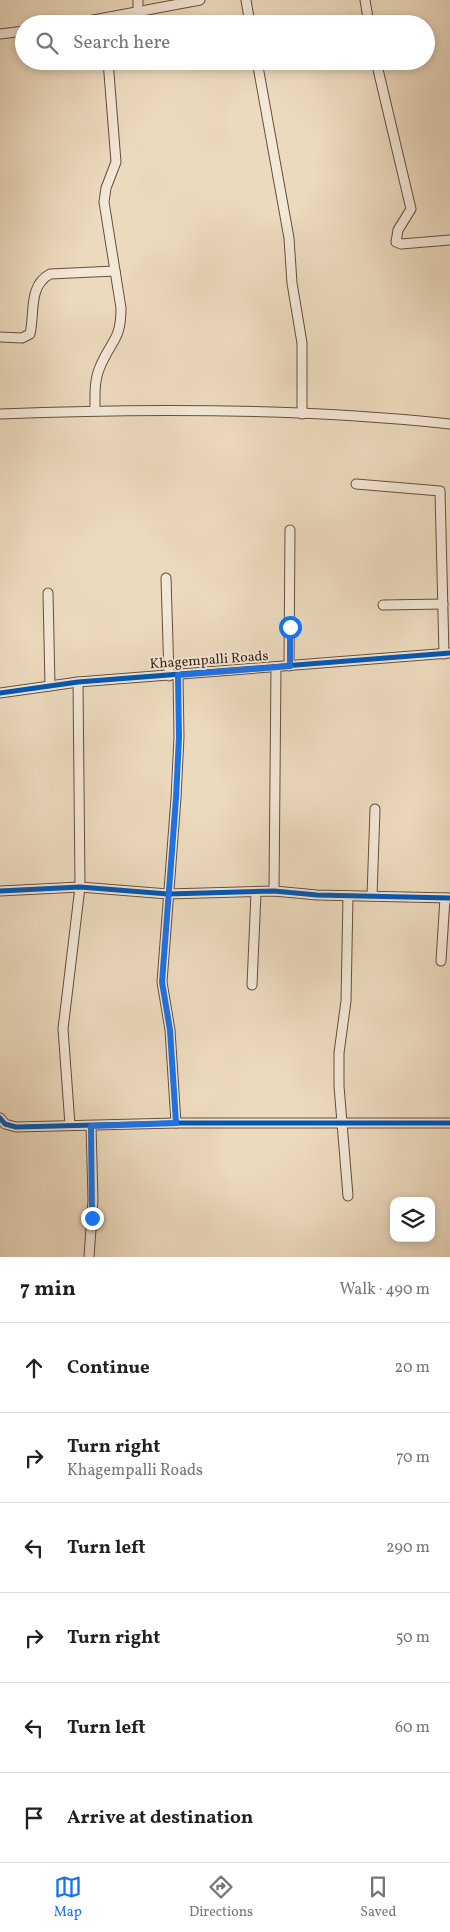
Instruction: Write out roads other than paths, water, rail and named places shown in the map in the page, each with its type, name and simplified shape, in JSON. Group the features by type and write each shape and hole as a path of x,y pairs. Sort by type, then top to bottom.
{"street":[{"path":"138,0 138,12"},
{"path":"127,15 200,0"},
{"path":"246,0 248,15"},
{"path":"364,0 367,15"},
{"path":"0,34 15,32"},
{"path":"95,410 96,380 100,366 118,336 121,323 104,202 106,188 116,162 109,70"},
{"path":"259,70 290,238 292,283 302,343 302,414"},
{"path":"378,70 411,209 398,230 396,242 401,244 450,240"},
{"path":"0,337 22,338 30,334 35,288 40,279 50,274 115,271"},
{"path":"0,414 125,409 388,417 450,424"},
{"path":"356,484 440,491 446,554 443,604 447,654"},
{"path":"289,666 290,530"},
{"path":"166,578 179,737 162,991 170,1030 176,1123"},
{"path":"48,592 50,686"},
{"path":"383,604 443,604"},
{"name":"Khagempalli Roads","path":"0,693 78,682 447,654"},
{"path":"274,891 276,667"},
{"path":"70,1125 63,1029 80,887 78,682"},
{"path":"372,896 375,809"},
{"path":"0,891 80,887 168,894 274,891 348,896 448,898 441,961"},
{"path":"252,985 256,893"},
{"path":"348,896 346,1001 339,1053 348,1196"},
{"path":"1,1121 16,1127 176,1123 450,1123"},
{"path":"89,1257 92,1200 91,1126"}]}
